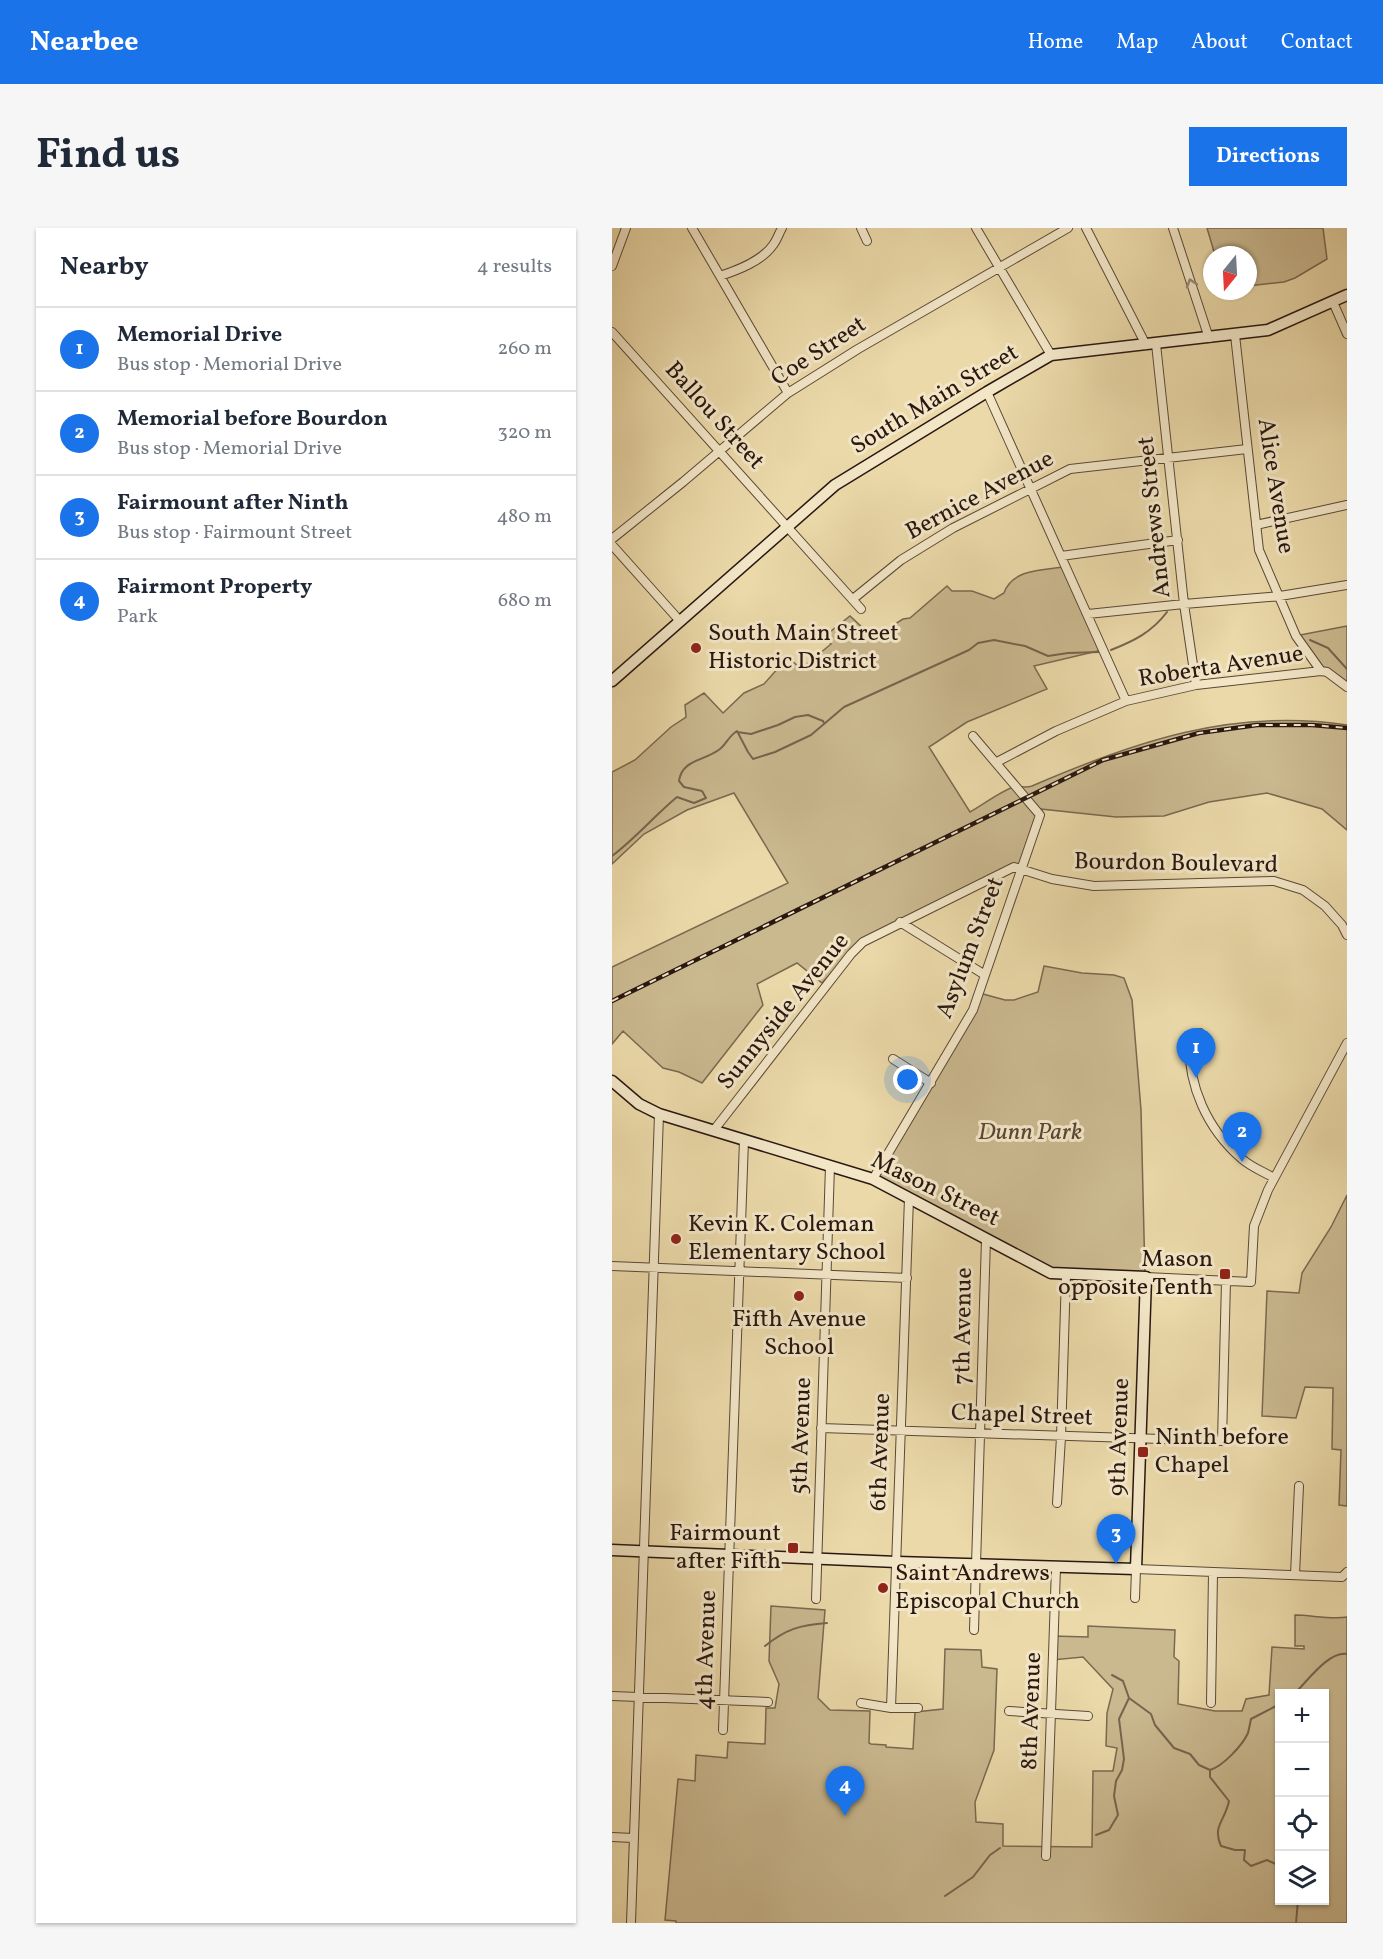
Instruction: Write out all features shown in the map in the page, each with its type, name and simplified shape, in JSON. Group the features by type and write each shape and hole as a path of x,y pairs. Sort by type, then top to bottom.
{"street":[{"path":"612,266 626,228"},
{"path":"692,228 788,393"},
{"path":"720,276 737,271 765,254 782,228"},
{"path":"861,228 867,241"},
{"path":"976,228 1051,355"},
{"name":"Coe Street","path":"612,539 788,393 868,343 1068,228"},
{"path":"1086,228 1151,345"},
{"path":"1173,228 1209,338"},
{"name":"South Main Street","path":"612,681 834,486 1051,355 1268,330 1347,295"},
{"path":"1333,302 1347,334"},
{"name":"Ballou Street","path":"612,332 861,609"},
{"name":"Alice Avenue","path":"1235,335 1259,550 1296,636 1321,671 1327,672 1347,687"},
{"name":"Andrews Street","path":"1151,345 1168,458 1184,604 1196,685"},
{"path":"987,392 1126,701"},
{"name":"Bernice Avenue","path":"853,599 901,560 953,528 1070,469 1247,449"},
{"path":"1256,525 1347,505"},
{"path":"1061,556 1178,540"},
{"path":"612,545 680,620"},
{"path":"1088,614 1280,596 1347,585"},
{"name":"Roberta Avenue","path":"997,762 1056,731 1126,701 1196,685 1321,671"},
{"name":"Asylum Street","path":"873,1179 973,1010 1040,815 973,736"},
{"name":"Sunnyside Avenue","path":"714,1130 851,954 863,942 1014,867 1022,870"},
{"name":"Bourdon Boulevard","path":"1022,870 1052,879 1094,886 1274,881 1303,890 1325,906 1342,925 1347,935"},
{"path":"900,922 985,975"},
{"path":"1200,1033 1189,1040 1189,1060 1195,1088 1205,1114 1222,1139 1244,1161 1274,1178 1347,1043"},
{"path":"893,1059 931,1083"},
{"name":"Mason Street","path":"612,1081 639,1104 659,1114 873,1179 1051,1273 1251,1282 1254,1226 1274,1178"},
{"path":"631,1923 659,1114"},
{"name":"4th Avenue","path":"723,1730 744,1140"},
{"name":"5th Avenue","path":"816,1599 830,1166"},
{"name":"6th Avenue","path":"891,1708 909,1198"},
{"name":"7th Avenue","path":"974,1630 986,1239"},
{"path":"612,1266 907,1278"},
{"path":"1057,1503 1066,1275"},
{"name":"9th Avenue","path":"1135,1598 1146,1277"},
{"name":"Chapel Street","path":"821,1428 1222,1442 1226,1281"},
{"path":"1295,1575 1299,1486"},
{"path":"612,1550 1342,1577 1347,1572"},
{"name":"8th Avenue","path":"1046,1856 1056,1568"},
{"path":"1211,1703 1213,1573"},
{"path":"612,1696 768,1702"},
{"path":"861,1702 891,1708 918,1708"},
{"path":"1009,1711 1088,1716"},
{"path":"612,1837 633,1838"}],"green space":[{"path":"1207,228 1323,228 1327,259 1295,278 1284,282 1257,285 1257,246 1212,246"},
{"path":"1064,567 1102,650 1034,666 1047,689 967,722 929,747 970,812 1010,788 1032,786 1147,742 1225,725 1264,721 1305,721 1347,725 1347,830 1322,809 1267,793 1209,802 1164,816 1116,817 1031,808 1040,819 1023,869 1013,866 860,942 822,983 797,963 757,984 763,1005 702,1083 679,1072 663,1068 623,1031 612,1044 612,967 788,883 734,793 687,810 644,834 612,864 612,772 635,760 671,727 686,717 685,705 704,693 723,713 744,693 764,684 788,657 801,669 831,644 825,636 850,616 864,629 881,633 903,619 910,618 947,586 952,591 972,591 994,599 1004,593 1008,585 1021,575 1038,570"},
{"path":"1347,626 1347,684 1322,666 1300,635"},
{"name":"Dunn Park","path":"1044,966 1124,978 1132,1000 1141,1110 1145,1276 1050,1270 876,1177 979,993 1014,1000 1038,992"},
{"path":"1347,1195 1347,1506 1339,1505 1341,1450 1332,1449 1333,1388 1305,1387 1296,1418 1262,1416 1267,1291 1299,1293 1302,1273 1331,1227"},
{"path":"771,1606 825,1610 818,1698 830,1710 870,1711 869,1743 913,1749 915,1712 943,1709 945,1649 981,1650 982,1667 997,1669 994,1750 975,1802 976,1822 1003,1824 1003,1846 1092,1847 1093,1771 1113,1771 1117,1748 1106,1746 1107,1713 1113,1689 1083,1657 1052,1660 1053,1636 1088,1637 1088,1626 1175,1630 1174,1657 1179,1661 1178,1704 1215,1711 1242,1711 1246,1699 1269,1695 1272,1647 1304,1649 1304,1646 1295,1646 1295,1615 1347,1617 1347,1923 676,1923 676,1921 665,1920 678,1779 695,1781 696,1755 727,1758 728,1742 765,1744 766,1708 775,1708 779,1684 769,1661"}],"waterway":[{"path":"1111,650 1142,635 1167,612"},
{"path":"612,856 677,797 694,803 706,798 702,791 684,787 679,781 681,774 689,764 720,749 737,731 753,759 775,752 811,735 844,707 969,650 978,643 994,640 1025,646 1048,656 1099,652"},
{"path":"1310,640 1328,648 1347,669"},
{"path":"737,732 751,734 795,717 808,715 824,723"},
{"path":"765,1646 794,1629 827,1623"},
{"path":"1299,1689 1325,1662 1340,1654 1347,1654"},
{"path":"1112,1675 1123,1681 1129,1698 1151,1714 1155,1725 1174,1748 1190,1754 1199,1765 1210,1770 1232,1755 1241,1744 1248,1733 1251,1719 1275,1707"},
{"path":"1096,1835 1109,1830 1118,1815 1114,1796 1116,1781 1122,1770 1124,1759 1119,1719 1129,1698"},
{"path":"1210,1771 1210,1777 1229,1801 1218,1833 1221,1846 1245,1850 1244,1860 1251,1866 1267,1860 1275,1864"},
{"path":"945,1896 973,1877 990,1855 1000,1848"},
{"path":"1296,1923 1298,1905"}],"railway":[{"path":"612,1001 1103,760 1199,733 1257,725 1312,725 1347,728"}],"place":[{"name":"South Main Street Historic District","path":"696,648"},
{"name":"Memorial Drive","path":"1196,1078"},
{"name":"Memorial before Bourdon","path":"1242,1162"},
{"name":"Kevin K. Coleman Elementary School","path":"676,1239"},
{"name":"Mason opposite Tenth","path":"1225,1274"},
{"name":"Fifth Avenue School","path":"799,1296"},
{"name":"Ninth before Chapel","path":"1143,1452"},
{"name":"Fairmount after Fifth","path":"793,1548"},
{"name":"Fairmount after Ninth","path":"1116,1564"},
{"name":"Saint Andrews Episcopal Church","path":"883,1588"},
{"name":"Fairmont Property","path":"845,1816"}]}
